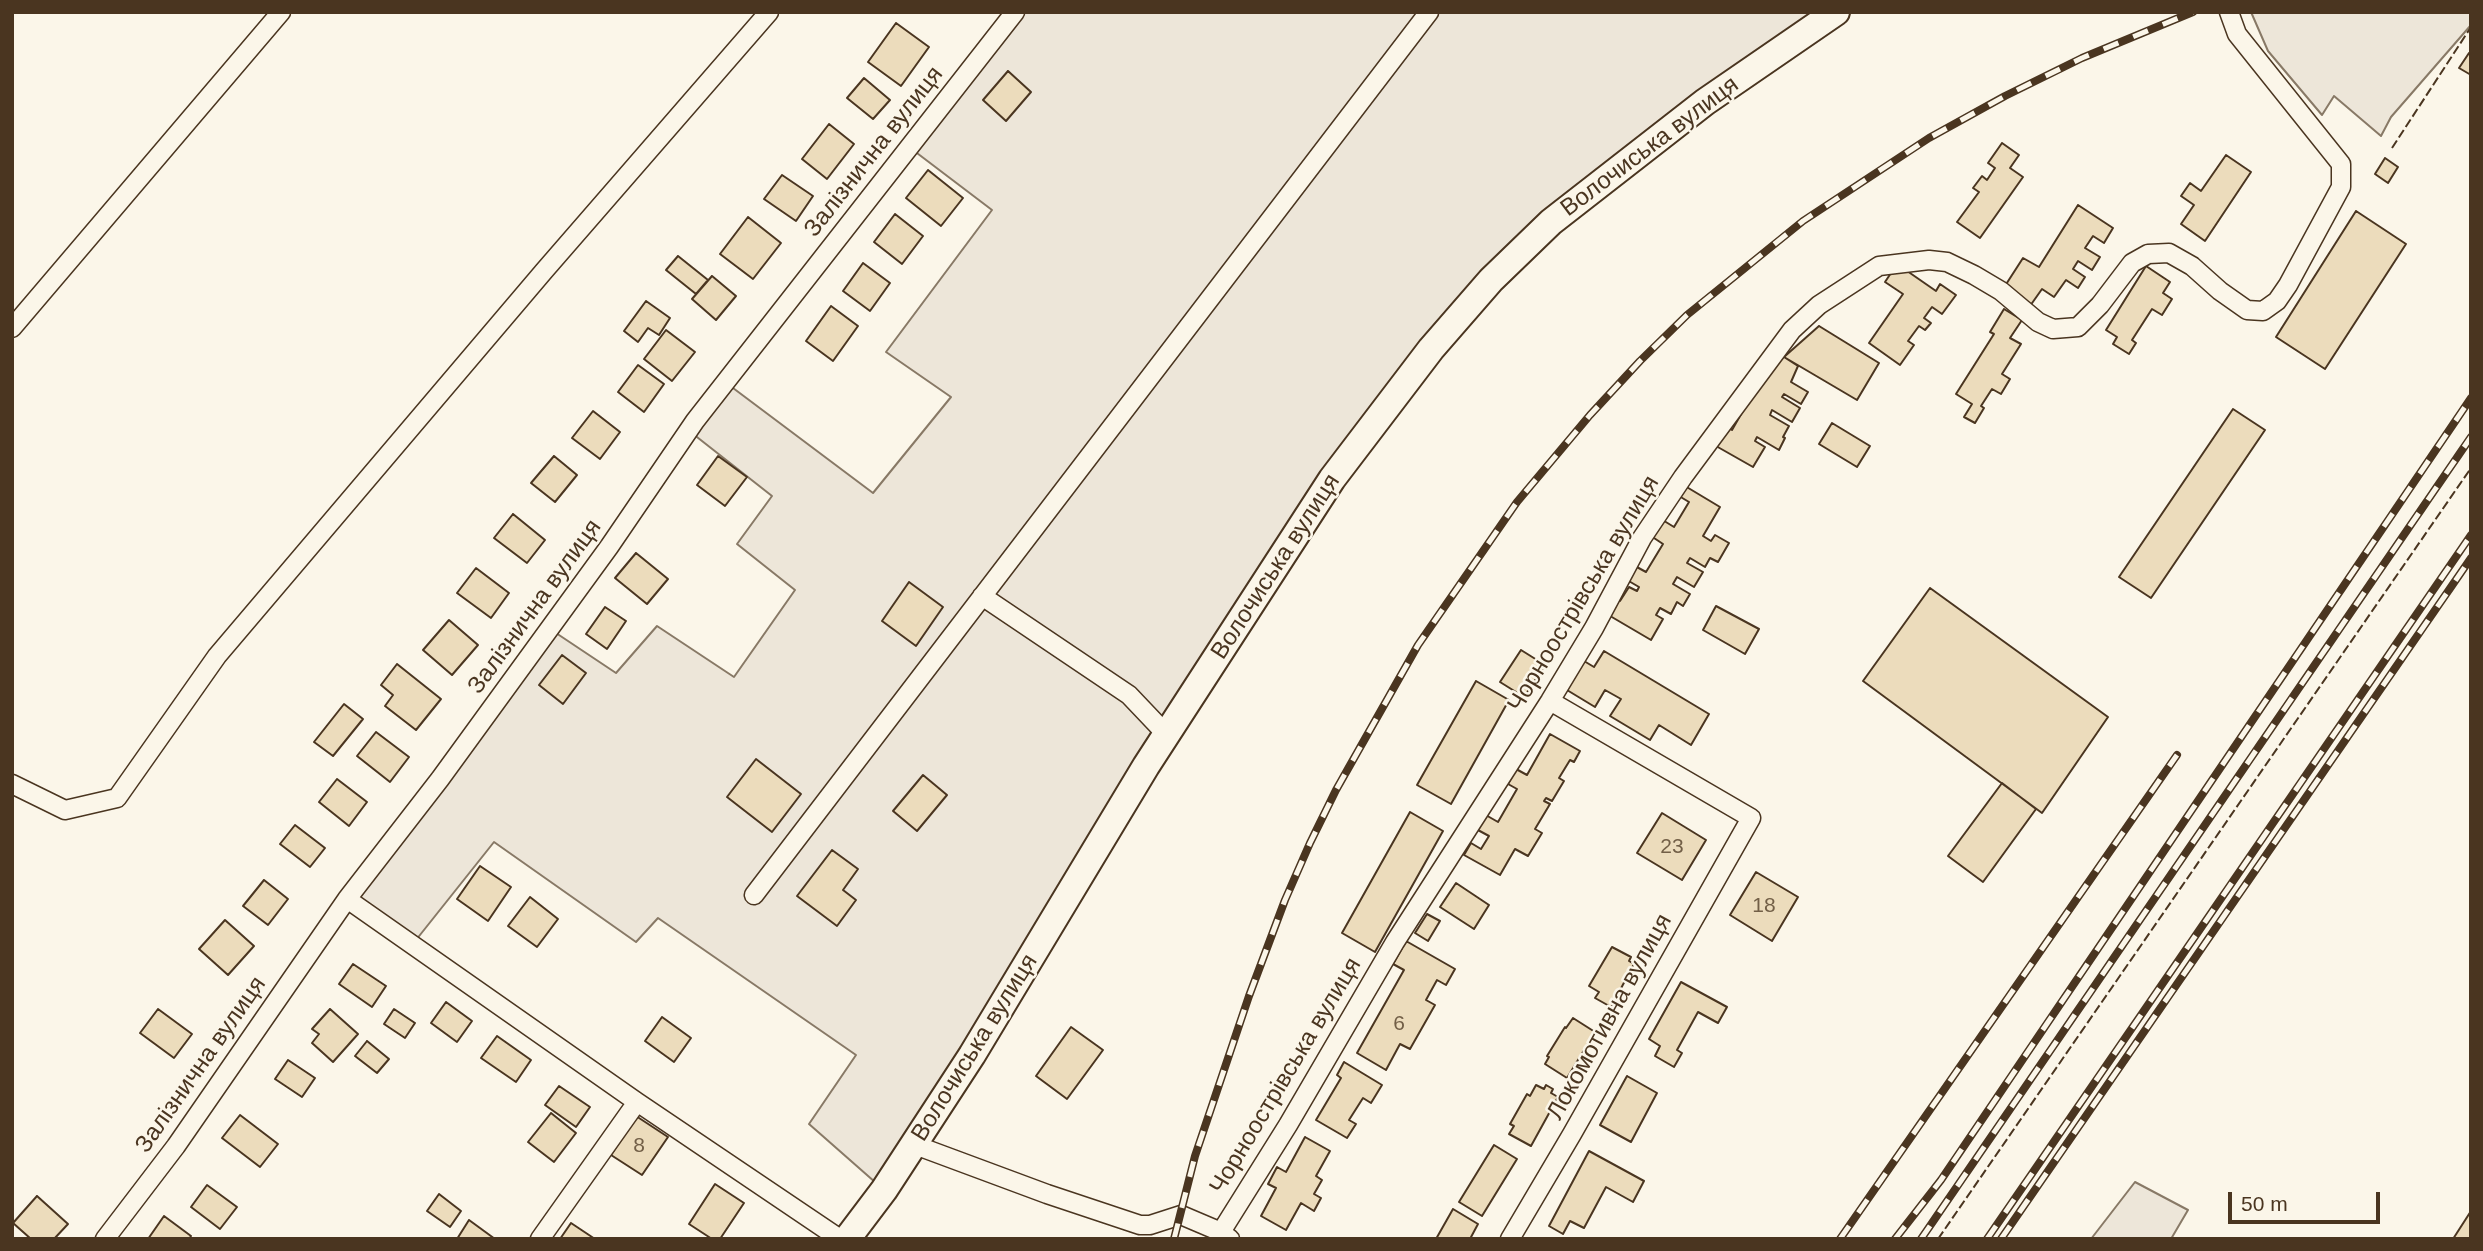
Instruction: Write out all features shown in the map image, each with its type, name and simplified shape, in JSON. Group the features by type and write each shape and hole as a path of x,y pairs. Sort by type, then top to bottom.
{"main road":[{"name":"Волочиська вулиця","path":"847,1239 915,1145 1167,735 1332,479 1431,349 1491,280 1551,222 1705,102 1836,12"}],"street":[{"path":"12,328 281,12"},
{"path":"12,784 65,810 117,799 217,656 544,271 769,12"},
{"name":"Залізнична вулиця","path":"105,1239 176,1146 347,899 440,779 609,547 695,421 1016,12"},
{"path":"754,895 1429,12"},
{"name":"Чорноострівська вулиця","path":"1225,1236 1395,942 1594,628 1642,538 1683,477 1792,330 1819,305 1879,266 1919,260 1947,262 2001,291 2038,322 2053,329 2078,327 2100,305 2132,263 2148,254 2169,253 2192,266 2246,310 2263,311 2277,300 2326,217 2340,187 2341,164 2238,34 2229,12"},
{"path":"982,596 1129,695 1167,735"},
{"name":"Локомотивна вулиця","path":"1510,1239 1573,1134 1751,818 1550,701"},
{"path":"347,899 840,1239"},
{"path":"540,1239 638,1102"},
{"path":"915,1145 1140,1225 1150,1225 1181,1215 1225,1236"}],"shaded area":[{"path":"1015,12 1836,12 1618,168 1431,349 884,1190 809,1124 856,1055 658,918 636,942 494,842 412,945 347,899 550,629 616,673 657,626 734,677 795,590 737,544 772,496 688,430 725,382 873,493 951,397 886,352 992,210 909,147"},
{"path":"2251,12 2471,12 2471,25 2391,117 2381,136 2334,96 2322,115 2268,51"},
{"path":"2135,1182 2188,1210 2171,1239 2091,1239"}],"building":[{"path":"896,23 929,47 901,86 868,62"},
{"path":"2469,53 2471,54 2471,75 2459,68"},
{"path":"1008,71 1031,92 1006,121 983,100"},
{"path":"864,78 890,100 873,119 847,98"},
{"path":"829,124 854,144 827,179 802,159"},
{"path":"2002,143 2019,155 2010,168 2023,177 1980,238 1957,222 1979,192 1973,188 1982,176 1987,180 1995,168 1988,163"},
{"path":"2226,155 2251,172 2205,241 2181,224 2194,205 2181,196 2190,183 2201,191"},
{"path":"2385,158 2398,167 2388,183 2375,174"},
{"path":"928,170 963,198 941,226 906,198"},
{"path":"782,175 813,196 796,221 764,199"},
{"path":"2078,205 2113,228 2104,243 2093,236 2085,248 2100,257 2092,270 2078,261 2073,269 2085,277 2078,288 2066,280 2054,297 2042,289 2030,306 2003,289 2023,258 2039,267"},
{"path":"2356,211 2406,244 2325,369 2276,337"},
{"path":"895,214 923,236 902,264 874,242"},
{"path":"748,217 781,243 753,279 720,254"},
{"path":"678,256 708,280 696,294 666,270"},
{"path":"863,263 890,283 870,311 843,291"},
{"path":"1897,264 1936,291 1940,284 1956,295 1942,314 1932,307 1924,318 1931,323 1925,330 1919,326 1908,341 1914,345 1900,365 1869,343 1903,294 1885,282"},
{"path":"2146,266 2170,282 2163,293 2172,299 2162,315 2152,309 2132,340 2136,343 2129,354 2113,344 2117,337 2106,330"},
{"path":"712,276 736,296 716,320 692,299"},
{"path":"646,301 670,318 659,335 648,328 638,342 624,331"},
{"path":"831,306 858,326 833,361 806,341"},
{"path":"2004,309 2022,320 2010,338 2021,344 2002,374 2010,379 2001,394 1992,389 1981,406 1984,408 1975,423 1964,417 1972,404 1956,394 1994,334 1990,332"},
{"path":"1819,326 1879,363 1857,400 1784,357"},
{"path":"666,330 695,352 672,381 644,359"},
{"path":"1784,357 1798,366 1791,382 1808,392 1801,404 1784,394 1782,397 1800,408 1792,422 1772,410 1770,415 1789,426 1783,437 1785,438 1779,450 1757,437 1755,441 1765,447 1753,467 1716,446 1727,427 1732,430 1772,360"},
{"path":"638,365 664,384 644,412 618,392"},
{"path":"2233,409 2265,430 2151,598 2119,577"},
{"path":"593,411 620,432 600,459 572,438"},
{"path":"1832,423 1870,446 1857,467 1819,444"},
{"path":"554,456 577,475 555,502 531,483"},
{"path":"718,456 747,477 725,506 697,485"},
{"path":"1685,486 1720,507 1703,536 1711,541 1715,535 1729,543 1718,562 1710,558 1705,567 1690,558 1687,563 1703,572 1694,587 1677,577 1673,584 1690,594 1683,606 1677,602 1671,614 1660,608 1656,615 1663,619 1651,640 1605,613 1614,598 1620,601 1629,587 1637,591 1639,587 1627,580 1635,566 1646,572 1663,544 1651,536 1661,519 1674,527 1689,502 1679,496"},
{"path":"513,514 545,540 527,563 494,538"},
{"path":"636,553 668,579 647,604 615,578"},
{"path":"476,568 509,593 491,618 457,593"},
{"path":"909,582 943,607 916,646 882,621"},
{"path":"1930,588 2108,717 2042,813 1863,681"},
{"path":"1716,606 1759,629 1745,654 1703,630"},
{"path":"605,607 626,621 607,649 586,634"},
{"path":"449,620 478,645 452,675 423,650"},
{"path":"1521,650 1545,665 1524,697 1500,682"},
{"path":"1604,651 1709,714 1691,745 1659,725 1650,740 1610,716 1621,699 1605,690 1595,707 1562,687 1579,658 1594,667"},
{"path":"562,655 586,673 563,704 539,685"},
{"path":"397,664 441,699 416,730 385,706 393,695 381,685"},
{"path":"1476,681 1509,700 1451,804 1417,785"},
{"path":"344,704 363,719 333,756 314,742"},
{"path":"376,732 409,757 390,782 357,756"},
{"path":"1550,734 1580,751 1574,762 1570,760 1559,778 1564,781 1552,801 1546,798 1544,801 1550,804 1535,829 1542,833 1528,856 1515,849 1500,875 1464,855 1471,843 1481,849 1489,836 1476,829 1484,814 1498,822 1517,789 1508,784 1516,769 1527,775"},
{"path":"756,759 801,794 772,832 727,797"},
{"path":"923,775 947,795 917,831 893,811"},
{"path":"337,779 367,802 349,826 319,802"},
{"path":"2002,783 2036,809 1983,882 1948,856"},
{"path":"1410,812 1443,831 1375,952 1342,933"},
{"path":"1662,813 1706,840 1682,880 1637,853"},
{"path":"295,825 325,848 310,867 280,844"},
{"path":"832,850 858,869 843,890 856,900 837,926 797,896"},
{"path":"480,866 511,887 488,921 457,899"},
{"path":"1756,872 1798,897 1772,941 1730,915"},
{"path":"264,880 288,899 268,925 243,906"},
{"path":"1456,883 1489,905 1474,929 1440,907"},
{"path":"530,897 558,919 537,947 508,926"},
{"path":"1427,914 1440,921 1428,941 1415,933"},
{"path":"225,920 254,946 228,975 199,949"},
{"path":"1406,941 1455,969 1446,985 1437,980 1426,1000 1435,1005 1410,1049 1400,1044 1386,1070 1357,1053 1404,970 1393,964"},
{"path":"1612,947 1631,957 1629,961 1634,964 1611,1007 1595,998 1599,992 1589,986"},
{"path":"353,964 386,986 372,1007 339,984"},
{"path":"1681,982 1727,1007 1718,1023 1698,1012 1677,1050 1682,1053 1674,1067 1655,1056 1660,1046 1649,1039"},
{"path":"446,1002 472,1021 457,1042 431,1023"},
{"path":"158,1009 192,1034 174,1058 140,1033"},
{"path":"330,1009 358,1034 333,1062 312,1043 319,1034 312,1029"},
{"path":"394,1009 415,1023 405,1038 384,1024"},
{"path":"662,1017 691,1038 674,1062 645,1041"},
{"path":"1573,1018 1595,1032 1567,1078 1545,1064 1549,1057 1547,1056"},
{"path":"1071,1027 1103,1050 1067,1099 1036,1076"},
{"path":"497,1036 531,1060 516,1082 481,1058"},
{"path":"367,1041 389,1059 377,1073 355,1056"},
{"path":"288,1060 315,1078 302,1097 275,1079"},
{"path":"1344,1062 1382,1085 1371,1103 1363,1098 1349,1120 1356,1124 1347,1138 1316,1120 1341,1078 1337,1075"},
{"path":"1627,1076 1657,1093 1631,1142 1600,1125"},
{"path":"1536,1085 1544,1089 1546,1085 1553,1089 1551,1093 1558,1097 1531,1146 1509,1134 1514,1126 1510,1124 1527,1094 1530,1096"},
{"path":"559,1086 590,1107 576,1127 545,1105"},
{"path":"551,1113 576,1133 554,1162 528,1142"},
{"path":"240,1115 278,1144 260,1167 222,1138"},
{"path":"636,1116 668,1137 642,1175 611,1155"},
{"path":"1305,1137 1330,1151 1316,1176 1322,1180 1314,1194 1321,1198 1314,1211 1301,1203 1286,1230 1261,1216 1276,1188 1268,1184 1277,1167 1286,1172"},
{"path":"1494,1145 1517,1159 1482,1216 1459,1202"},
{"path":"1589,1151 1644,1181 1633,1202 1606,1187 1584,1228 1570,1221 1563,1234 1549,1226"},
{"path":"715,1184 744,1203 720,1239 712,1239 689,1224"},
{"path":"207,1185 237,1207 220,1229 191,1207"},
{"path":"439,1194 461,1211 450,1227 427,1211"},
{"path":"37,1196 68,1224 54,1239 31,1239 13,1223"},
{"path":"1453,1209 1478,1224 1470,1239 1436,1239"},
{"path":"2471,1211 2471,1239 2453,1239"},
{"path":"164,1216 191,1236 189,1239 148,1239"},
{"path":"469,1220 495,1239 457,1239"},
{"path":"571,1223 595,1239 560,1239"}],"railway":[{"path":"1174,1239 1195,1156 1249,996 1285,900 1310,843 1336,790 1418,645 1517,502 1590,415 1640,361 1687,315 1803,221 1929,138 2005,96 2082,58 2193,12"},
{"path":"1895,1239 1941,1180 2471,398"},
{"path":"1921,1239 2471,437"},
{"path":"1987,1239 2471,535"},
{"path":"2001,1239 2471,558"},
{"path":"1840,1239 2177,755"}],"fence":[{"path":"2392,148 2471,27"},
{"path":"1938,1239 2471,468"}]}
